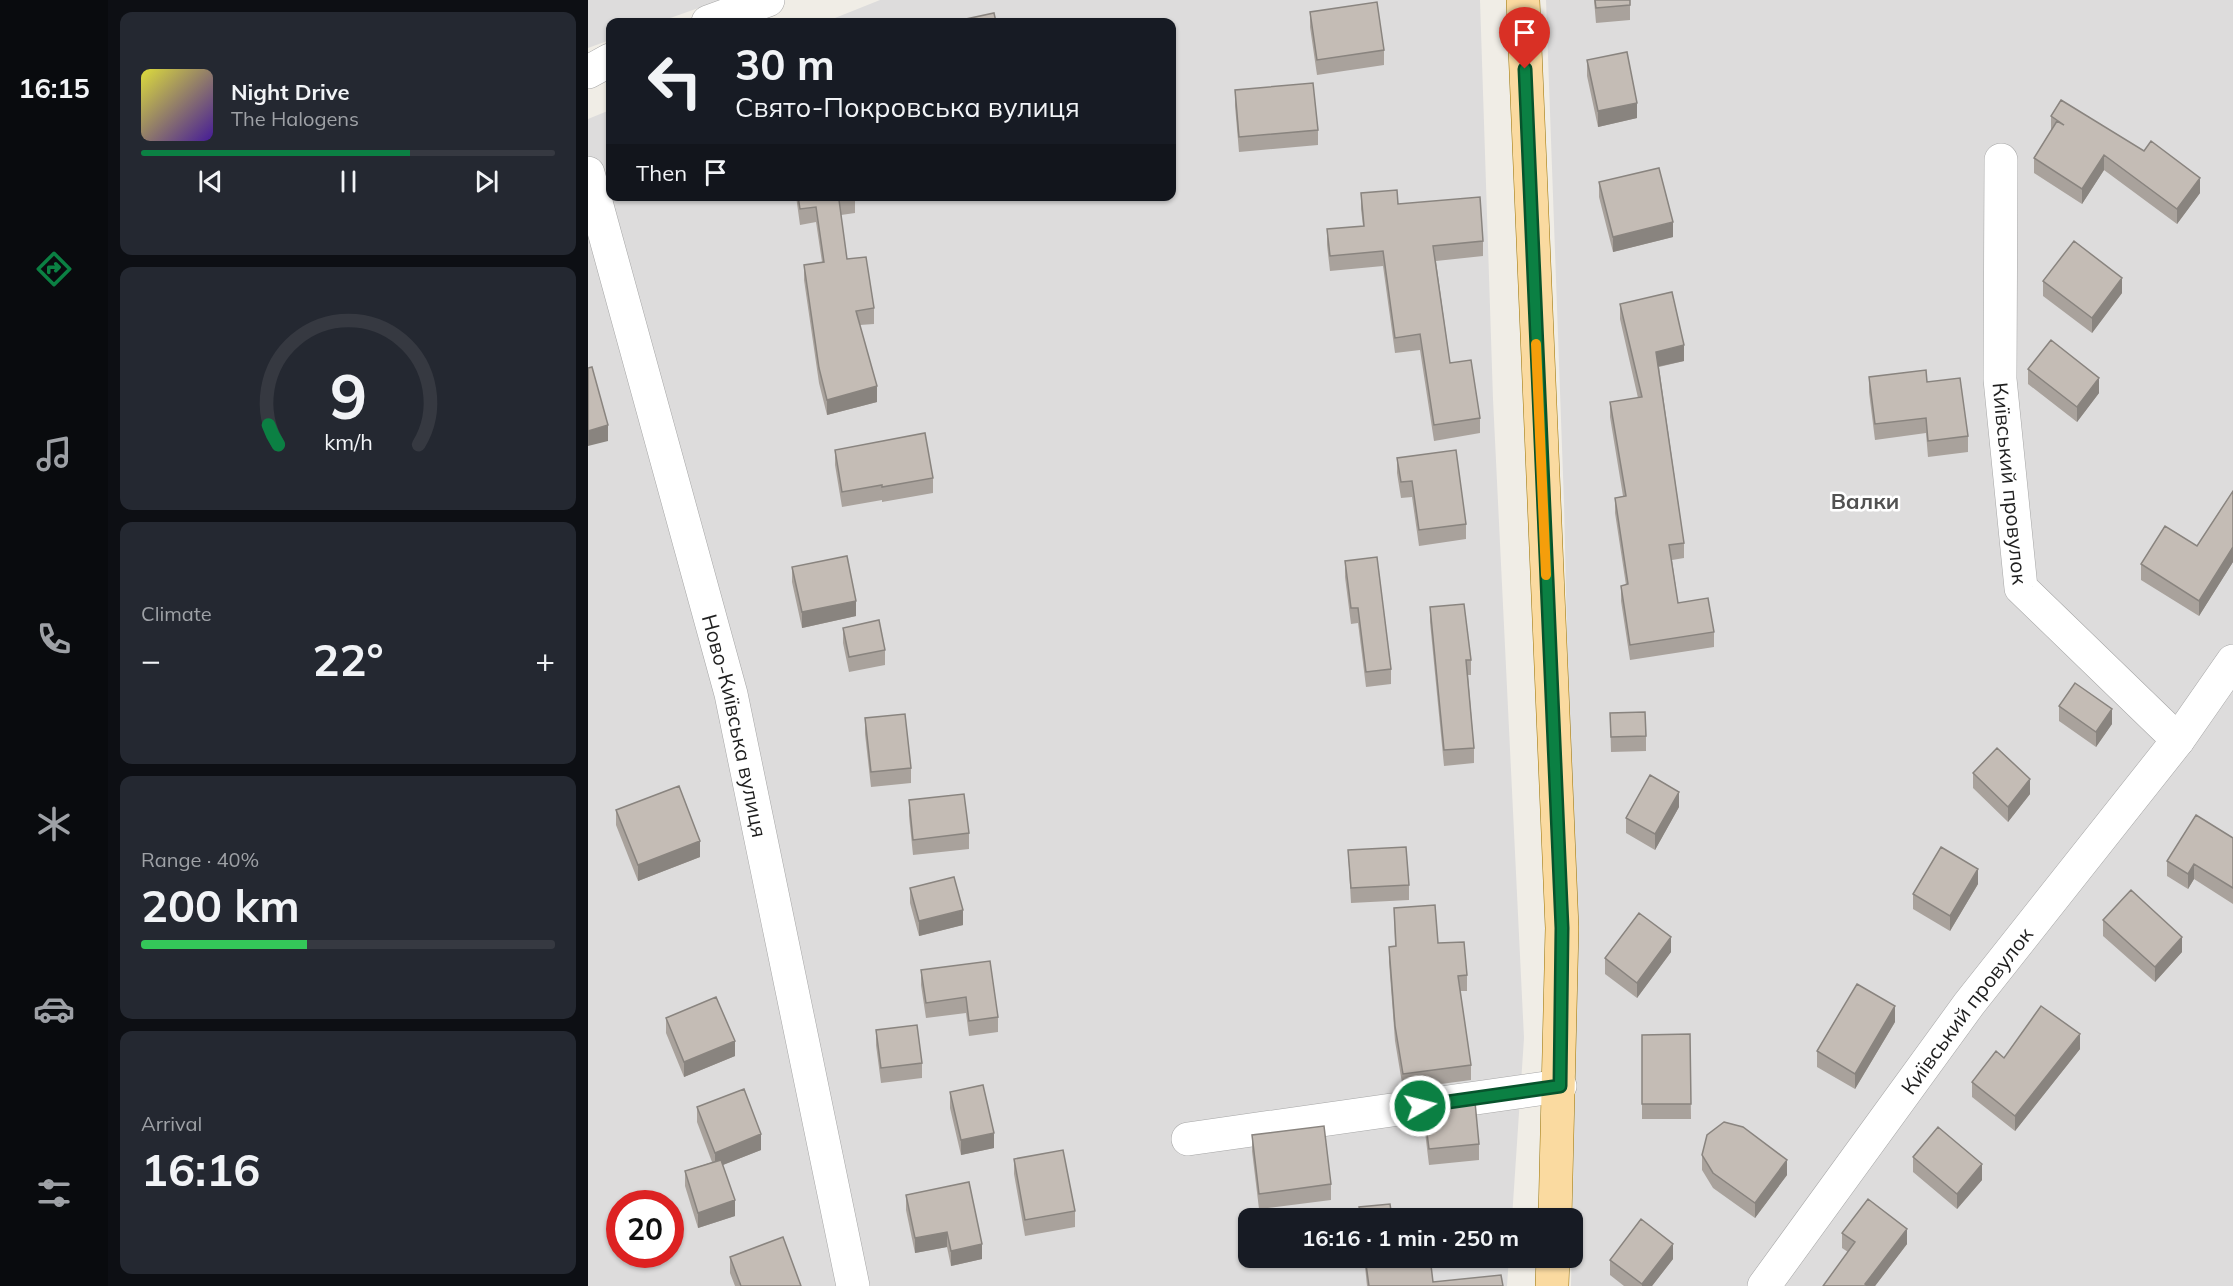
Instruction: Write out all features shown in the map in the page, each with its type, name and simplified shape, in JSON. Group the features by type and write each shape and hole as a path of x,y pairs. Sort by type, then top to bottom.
{"main road":[{"path":"1523,0 1562,928 1555,1208"},
{"path":"1552,1286 1553,1268"}],"street":[{"path":"719,18 768,0"},
{"path":"588,72 606,62"},
{"name":"Київський провулок","path":"2001,160 2000,379 2021,588 2178,740"},
{"name":"Ново-Київська вулиця","path":"588,172 731,694 853,1286"},
{"name":"Київський провулок","path":"1764,1286 1969,1004 2178,740 2233,661"},
{"path":"1188,1139 1560,1086"}],"shaded area":[{"path":"588,0 721,0 670,18 606,18 606,41 588,48"},
{"path":"880,0 1480,0 1493,399 1524,1038 1513,1208 1238,1208 1238,1268 1508,1268 1507,1286 588,1286 588,119 606,112 606,201 1176,201 1176,18 835,18"},
{"path":"1546,0 2233,0 2233,1286 1571,1286 1571,1268 1583,1268 1583,1208 1573,1208 1576,1035 1564,503"}],"building":[{"path":"1595,0 1630,0 1630,5 1596,8"},
{"path":"1377,2 1384,50 1317,60 1310,12"},
{"path":"994,13 995,18 971,18"},
{"path":"1627,52 1637,103 1598,111 1587,60"},
{"path":"1313,83 1318,130 1239,137 1235,90"},
{"path":"2061,100 2144,151 2151,141 2200,178 2177,209 2104,155 2082,189 2034,158 2057,121 2064,125 2051,116"},
{"path":"1659,168 1673,222 1613,237 1599,182"},
{"path":"1397,190 1398,204 1480,197 1483,241 1433,246 1450,363 1471,360 1480,418 1434,425 1420,334 1395,338 1383,251 1330,256 1327,229 1364,226 1361,193"},
{"path":"799,201 839,201 847,259 866,257 874,308 856,311 877,386 827,400 819,368 804,265 824,262 816,207 800,209"},
{"path":"2074,241 2122,278 2092,318 2043,281"},
{"path":"1672,292 1684,345 1656,352 1684,543 1669,545 1678,603 1708,598 1714,632 1630,645 1621,586 1628,584 1615,498 1626,496 1610,402 1642,397 1620,304"},
{"path":"2051,340 2099,378 2077,407 2028,369"},
{"path":"592,367 608,425 588,431 588,368"},
{"path":"1926,370 1927,382 1960,378 1968,436 1928,441 1926,418 1875,424 1869,377"},
{"path":"925,433 933,478 842,492 835,450"},
{"path":"1456,450 1466,524 1419,530 1412,481 1401,482 1397,458"},
{"path":"2233,491 2233,547 2199,601 2141,564 2165,526 2197,546"},
{"path":"847,556 856,601 802,612 792,567"},
{"path":"1377,557 1391,669 1366,672 1358,608 1351,608 1345,561"},
{"path":"1464,604 1471,660 1466,660 1474,748 1444,750 1430,607"},
{"path":"879,620 885,650 849,657 843,628"},
{"path":"2075,683 2112,709 2096,732 2059,706"},
{"path":"1645,712 1646,736 1611,737 1610,713"},
{"path":"905,714 911,768 871,772 865,718"},
{"path":"1997,748 2030,779 2008,807 1973,773"},
{"path":"1650,775 1679,792 1655,834 1626,818"},
{"path":"679,786 700,841 638,865 616,810"},
{"path":"964,794 969,833 913,840 909,800"},
{"path":"2196,815 2233,838 2233,888 2194,864 2188,874 2167,861"},
{"path":"1406,847 1409,885 1351,888 1348,850"},
{"path":"1941,847 1978,869 1950,916 1913,894"},
{"path":"954,877 963,910 919,921 910,888"},
{"path":"2131,890 2182,937 2155,967 2103,920"},
{"path":"1435,905 1438,943 1464,942 1467,975 1458,976 1471,1065 1403,1074 1395,1026 1389,947 1396,946 1394,908"},
{"path":"1639,913 1671,937 1637,983 1605,958"},
{"path":"990,961 998,1017 969,1021 966,997 926,1003 921,970"},
{"path":"1857,984 1895,1006 1855,1074 1817,1051"},
{"path":"716,997 735,1041 684,1062 666,1018"},
{"path":"2041,1006 2080,1034 2015,1116 1972,1082 1996,1051 2004,1058"},
{"path":"917,1025 922,1063 881,1068 876,1030"},
{"path":"1690,1034 1691,1104 1642,1104 1642,1035"},
{"path":"983,1085 994,1133 961,1140 950,1092"},
{"path":"744,1089 761,1134 715,1153 697,1107"},
{"path":"1475,1102 1479,1144 1429,1149 1424,1109"},
{"path":"1724,1122 1743,1127 1787,1160 1755,1203 1713,1173 1702,1155 1707,1135"},
{"path":"1324,1126 1331,1184 1259,1194 1252,1135"},
{"path":"1938,1127 1982,1164 1957,1194 1913,1157"},
{"path":"1063,1150 1075,1211 1025,1220 1014,1159"},
{"path":"721,1160 735,1200 698,1213 685,1171"},
{"path":"969,1182 982,1244 951,1251 947,1232 915,1238 906,1195"},
{"path":"1868,1199 1907,1229 1865,1284 1869,1286 1823,1286 1855,1242 1842,1233"},
{"path":"1390,1204 1391,1208 1359,1208"},
{"path":"1641,1219 1673,1244 1642,1284 1610,1260"},
{"path":"783,1237 801,1286 741,1286 730,1257"},
{"path":"1367,1268 1431,1268 1433,1282 1501,1275 1503,1286 1369,1286"}],"slow traffic":[{"path":"1536,344 1546,575"}],"district":[{"name":"Валки","path":"1865,501"}],"route":[{"path":"1420,1106 1560,1086 1562,928 1525,69"}]}
